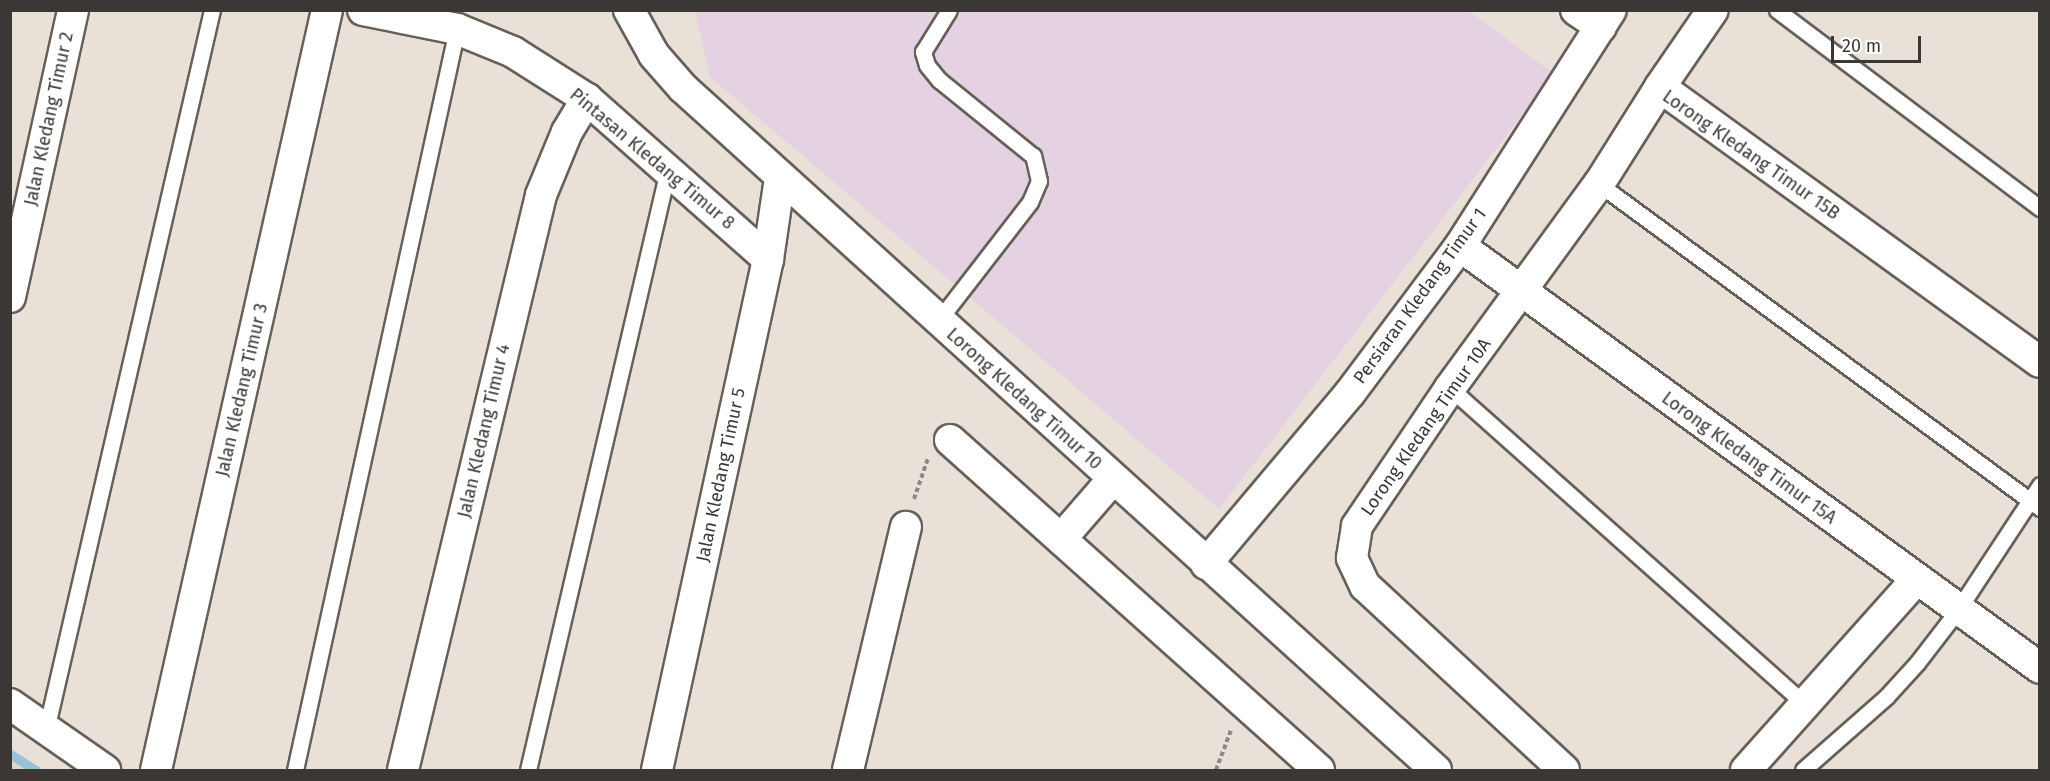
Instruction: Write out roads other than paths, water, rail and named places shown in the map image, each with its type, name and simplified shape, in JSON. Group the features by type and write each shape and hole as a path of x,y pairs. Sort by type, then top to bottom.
{"street":[{"name":"Jalan Kledang Timur 2","path":"10,297 73,10"},
{"name":"Jalan Kledang Timur 3","path":"156,771 327,10"},
{"name":"Pintasan Kledang Timur 8","path":"363,10 458,29 513,52 587,99 768,259"},
{"name":"Lorong Kledang Timur 10","path":"629,10 654,55 683,88 1436,771"},
{"path":"1576,10 1606,19"},
{"path":"1660,87 1713,10"},
{"name":"Persiaran Kledang Timur 1","path":"1206,564 1350,393 1460,246 1606,19"},
{"name":"Lorong Kledang Timur 15B","path":"1523,291 1599,184 1660,87 2040,362"},
{"name":"Jalan Kledang Timur 4","path":"403,771 541,195 567,132 587,99"},
{"name":"Jalan Kledang Timur 5","path":"657,771 768,259 780,178"},
{"name":"Lorong Kledang Timur 15A","path":"1460,246 1957,611 2040,668"},
{"name":"Lorong Kledang Timur 10A","path":"1523,291 1450,388 1357,526 1352,558 1365,586 1564,771"},
{"path":"950,440 1319,771"},
{"path":"1061,539 1113,479"},
{"path":"848,771 906,527"},
{"path":"1746,771 1916,581"},
{"path":"10,704 105,771"}],"lane":[{"path":"46,730 212,10"},
{"path":"938,321 1023,211 1039,181 1033,156 939,80 927,65 923,52 949,10"},
{"path":"1777,10 2040,208"},
{"path":"295,771 458,29"},
{"path":"528,771 668,170"},
{"path":"1599,184 2034,504"},
{"path":"1450,388 1806,705"},
{"path":"1803,771 1886,697 1957,611 2034,504 2040,485"}],"waterway":[{"path":"10,754 36,770"}]}
